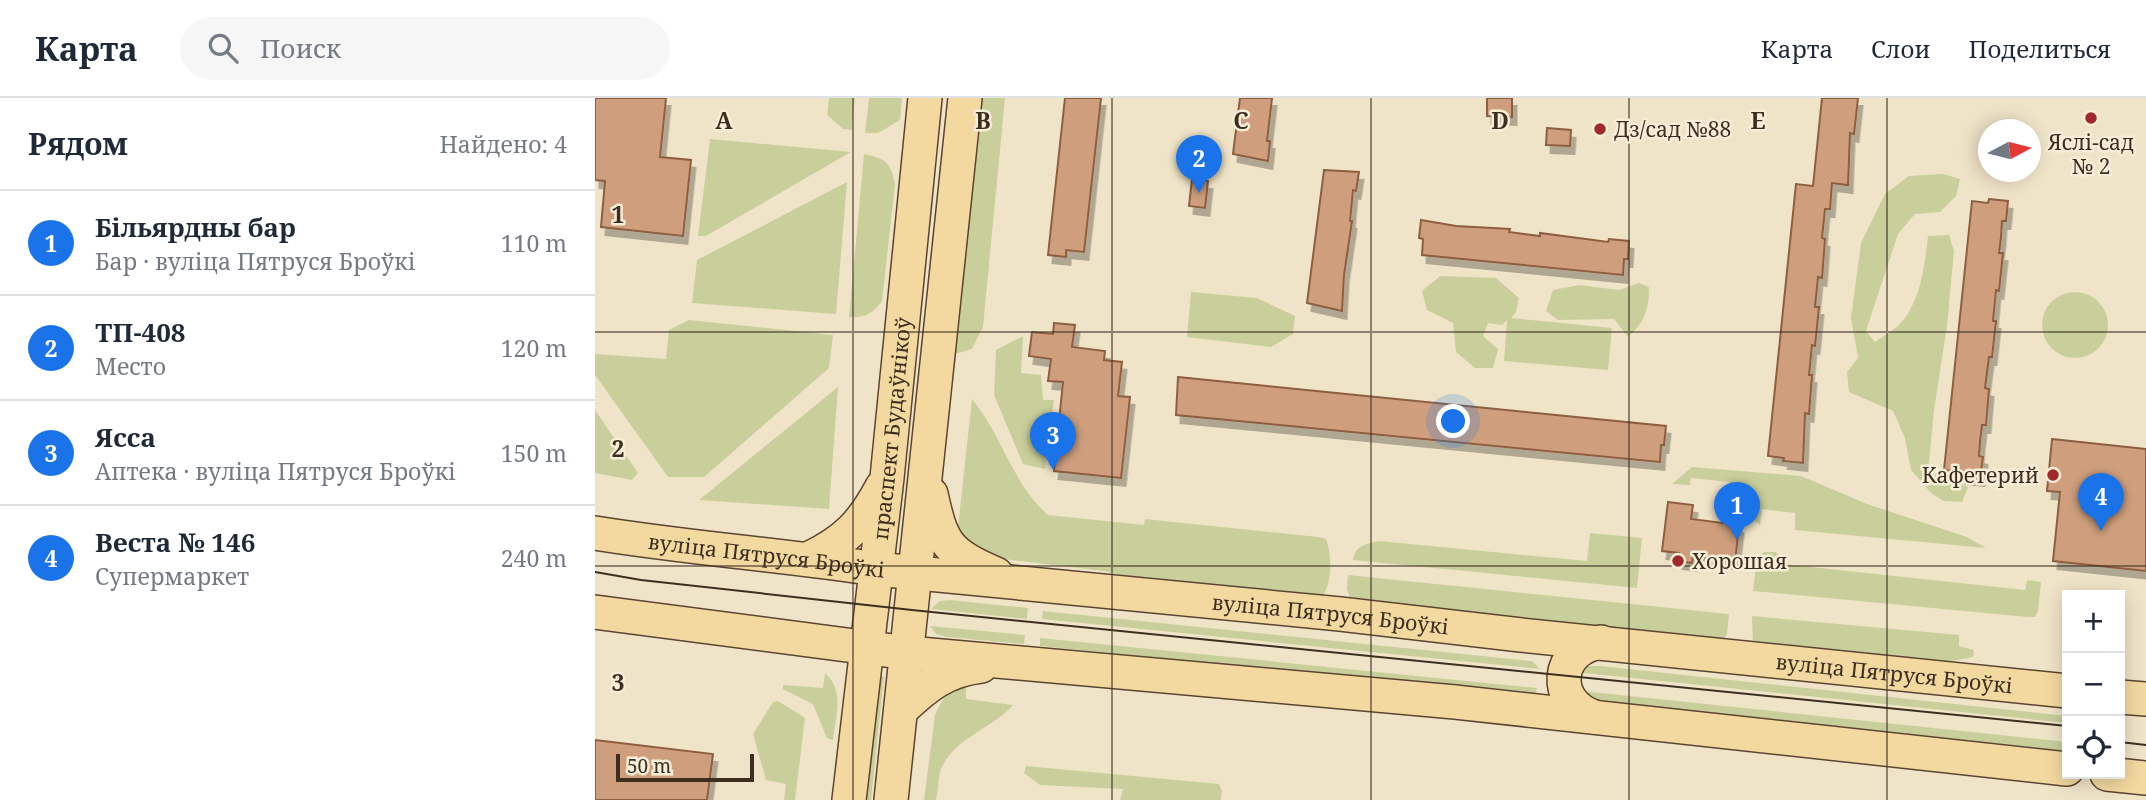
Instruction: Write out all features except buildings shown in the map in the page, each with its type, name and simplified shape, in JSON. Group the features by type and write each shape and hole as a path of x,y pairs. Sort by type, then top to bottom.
{"main road":[{"name":"праспект Будаўнікоў","path":"849,800 887,478 925,98"},
{"name":"праспект Будаўнікоў","path":"891,800 965,98"},
{"path":"926,475 938,527 950,548 975,565 1016,582"},
{"path":"808,559 829,549 868,514 887,478"},
{"name":"вуліца Пятруся Броўкі","path":"595,533 647,542 876,569 1340,614 2062,690"},
{"path":"595,612 908,653 1511,708 2062,768"},
{"path":"1511,708 1521,707 1538,697 1548,678 1543,652 1537,644 1521,635"},
{"path":"808,640 832,660 843,674 860,710"},
{"path":"1594,717 1572,704 1564,680 1574,653 1601,642"},
{"path":"901,710 938,679 960,669 1011,663"},
{"path":"2125,697 2146,699"},
{"path":"2125,776 2146,778"}],"green space":[{"path":"829,98 855,98 852,130 843,129 827,115"},
{"path":"869,98 902,98 900,120 878,133 865,133"},
{"path":"975,98 1005,98 983,327 972,349 955,354 951,304"},
{"path":"710,139 851,152 706,236 698,236"},
{"path":"864,154 878,158 889,166 895,185 882,301 868,314 849,317"},
{"path":"1943,174 1960,179 1956,196 1940,212 1915,214 1898,234 1866,331 1875,342 1898,326 1912,307 1916,296 1923,272 1928,236 1949,235 1954,251 1947,326 1929,463 1925,471 1968,487 1962,502 1944,501 1932,494 1911,470 1905,438 1893,411 1849,392 1847,372 1858,358 1851,318 1861,243 1885,194 1909,176"},
{"path":"847,182 836,314 692,303 697,260"},
{"path":"1440,276 1496,278 1519,298 1516,312 1511,318 1612,328 1608,370 1504,361 1507,320 1502,325 1488,323 1483,336 1498,349 1493,368 1475,368 1456,352 1453,323 1427,310 1422,291"},
{"path":"1639,283 1649,287 1647,309 1628,337 1614,319 1558,320 1546,311 1553,290 1579,285 1619,290"},
{"path":"1191,292 1257,298 1295,316 1293,334 1271,347 1187,337"},
{"path":"2075,292 2088,295 2098,302 2105,312 2108,325 2105,338 2098,348 2088,355 2075,358 2062,355 2052,348 2045,338 2042,325 2045,312 2052,302 2062,295"},
{"path":"689,320 833,335 829,368 704,477 668,477 595,375 595,354 666,359 669,330"},
{"path":"1023,336 1021,373 1041,375 1043,400 1054,400 1045,469 1023,464 994,395 996,350"},
{"path":"838,387 829,509 699,500"},
{"path":"972,399 1025,488 1048,515 1144,525 1145,519 1326,539 1330,568 1323,596 1153,583 1104,571 963,554 958,527"},
{"path":"595,410 638,473 632,480 595,473"},
{"path":"1692,467 1801,476 1867,504 1967,537 1986,548 1795,530 1795,513 1762,509 1760,525 1729,503 1729,482 1691,478 1690,485 1672,484"},
{"path":"1590,533 1642,538 1637,588 1353,560 1359,548 1379,541 1587,561"},
{"path":"1764,552 1776,552 1783,564 2025,590 2027,580 2041,582 2038,611 2035,617 2027,617 1753,591 1757,557"},
{"path":"1348,575 1729,614 1727,634 1722,641 1351,601 1347,589"},
{"path":"940,601 1028,608 1027,619 931,609"},
{"path":"1043,611 1532,661 1540,669 1042,619"},
{"path":"1752,616 1959,635 1959,646 1974,650 1973,657 1930,665 1753,644"},
{"path":"930,626 1025,635 1024,644 947,637 936,634"},
{"path":"1040,638 1537,688 1536,692 1530,695 1040,646"},
{"path":"1584,666 1600,666 2062,715 2062,722 1574,672"},
{"path":"825,673 835,688 838,704 833,740 827,738 813,704 783,689 783,685 823,688"},
{"path":"880,676 884,677 871,800 866,800"},
{"path":"966,685 966,699 1013,705 953,751 940,772 936,800 924,800 935,715 947,696"},
{"path":"1572,690 2062,741 2062,750 1581,700"},
{"path":"778,701 805,718 795,800 784,800 786,784 766,780 753,734 773,702"},
{"path":"1026,766 1219,784 1222,791 1221,800 1120,800 1123,789 1040,785 1024,773"}],"tram line":[{"path":"595,572 641,580 912,610 2062,725"},
{"path":"2125,743 2146,745"}],"place":[{"name":"Яслі-сад № 2","path":"2091,118"},
{"name":"Дз/сад №88","path":"1600,129"},
{"name":"ТП-408","path":"1199,193"},
{"name":"Ясса","path":"1053,470"},
{"name":"Кафетерий","path":"2053,475"},
{"name":"Веста № 146","path":"2101,531"},
{"name":"Більярдны бар","path":"1737,540"},
{"name":"Хорошая","path":"1678,561"}]}
